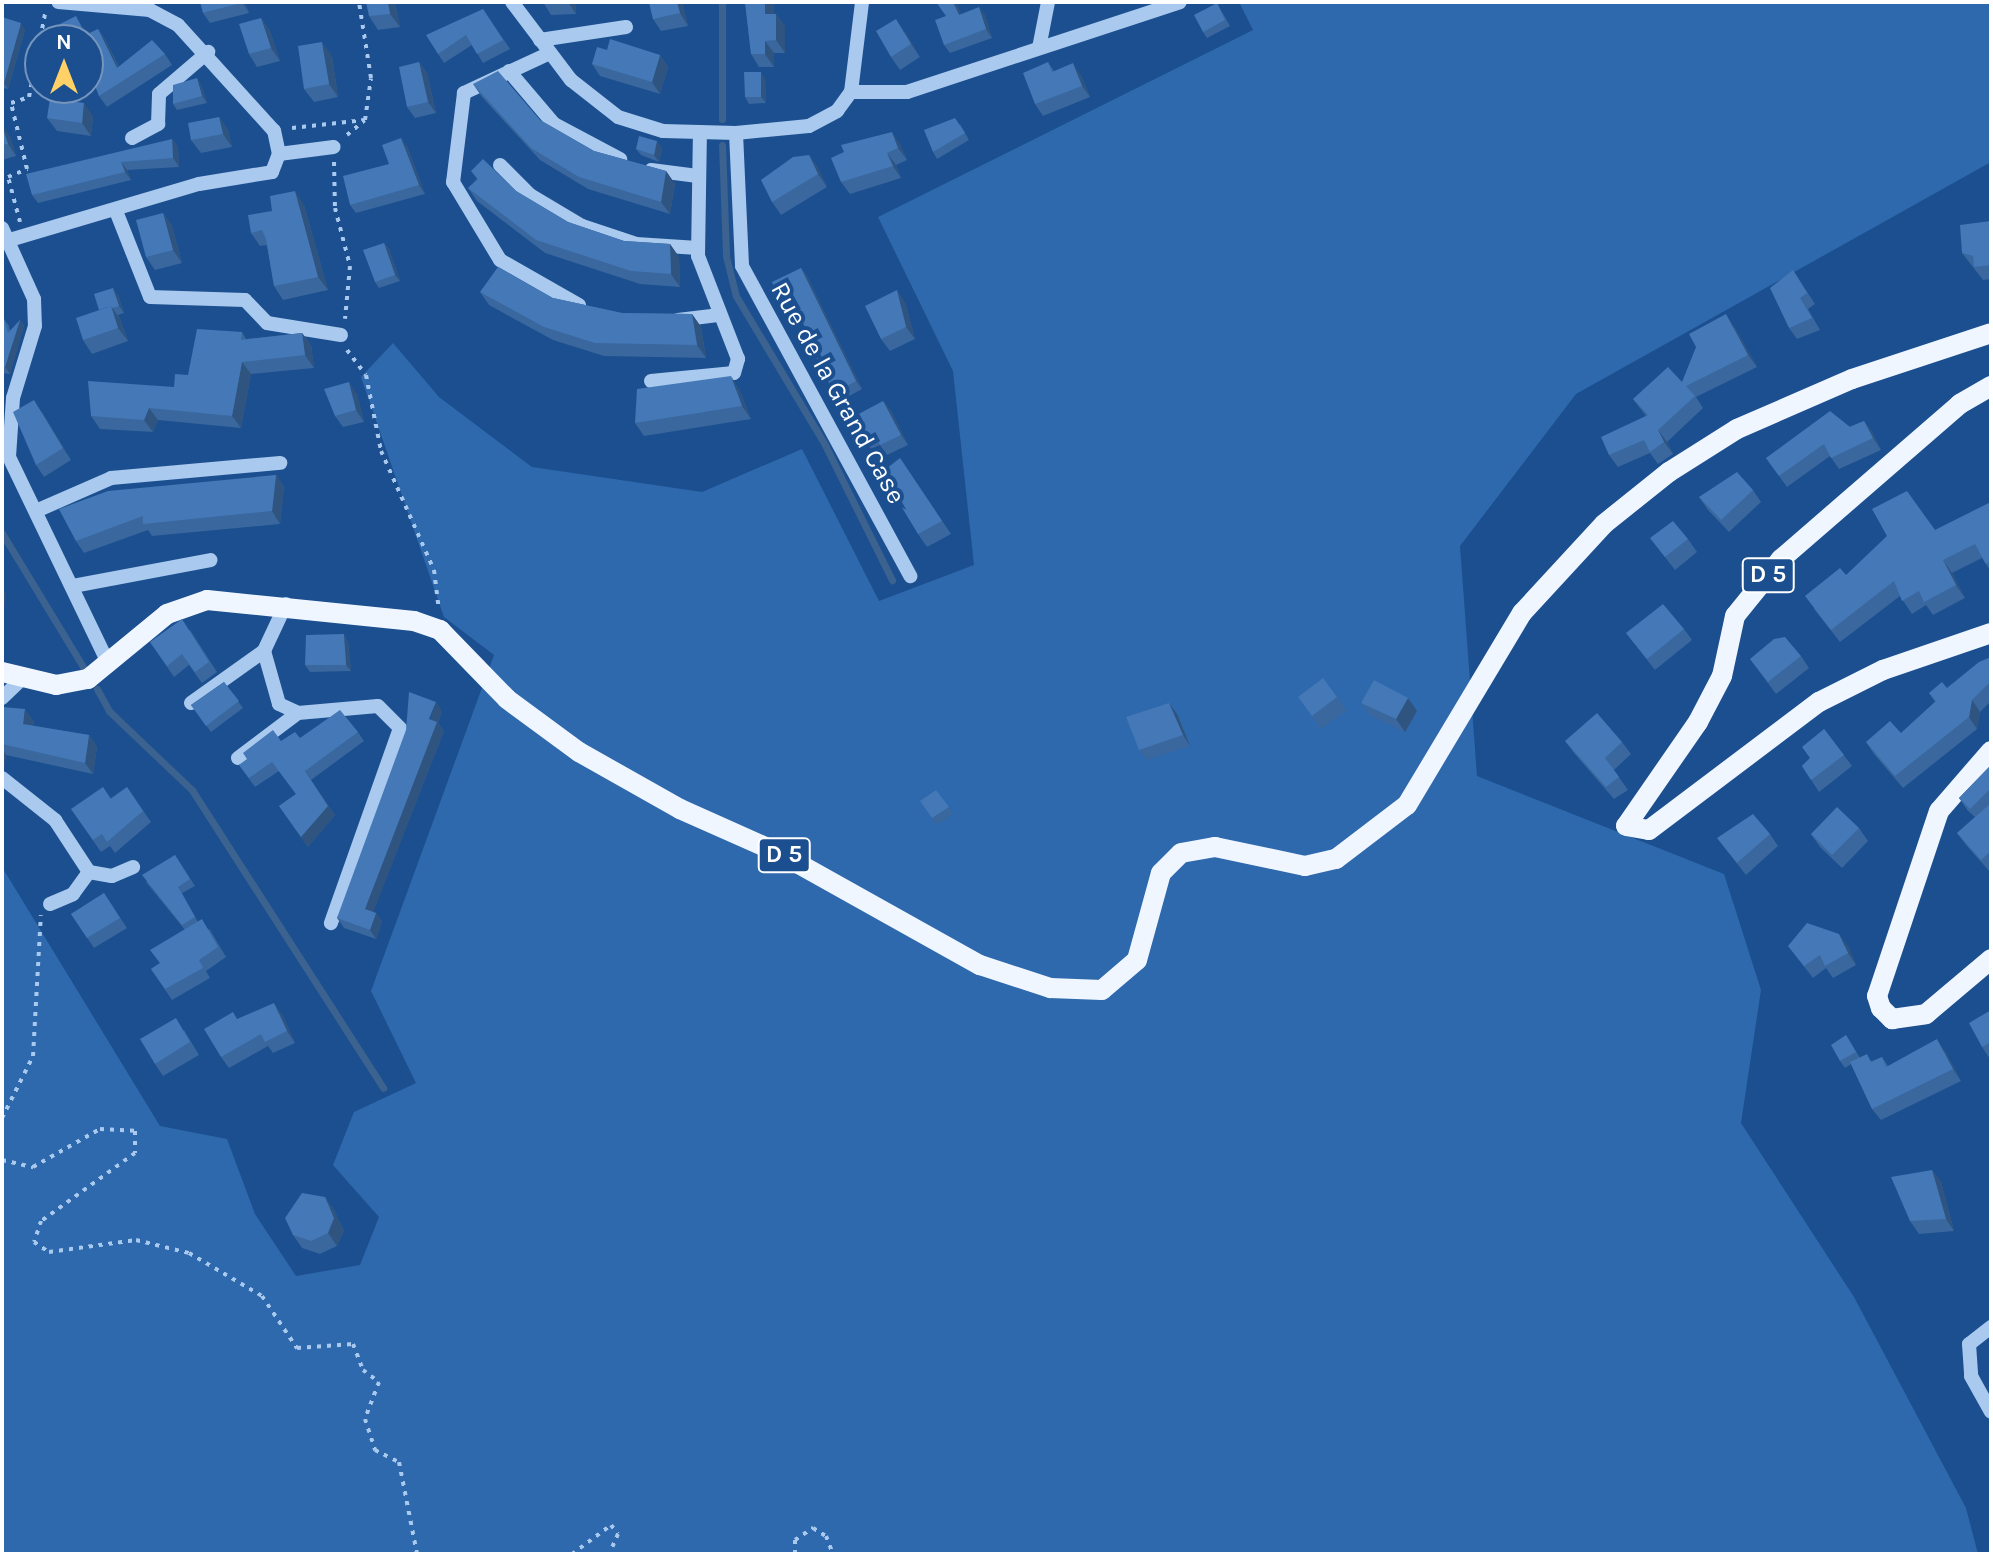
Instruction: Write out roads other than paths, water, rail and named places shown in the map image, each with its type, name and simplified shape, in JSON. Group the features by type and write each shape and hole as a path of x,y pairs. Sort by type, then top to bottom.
{"main road":[{"name":"D 5","path":"286,604 440,630 507,699 579,752 680,809 781,854 980,965 1050,988 1102,990 1137,960 1161,873 1181,853 1215,847 1305,866 1336,859 1407,805 1522,613 1604,524 1669,472 1737,429 1837,385 1991,333"},
{"name":"D 5","path":"1991,386 1960,404 1781,559 1735,616 1722,676 1698,722 1626,826 1643,833 1819,702 1883,670 1991,633"},
{"path":"2,672 56,685 88,679 182,604 286,604"},
{"path":"1991,751 1939,811 1877,996 1881,1008 1892,1019 1926,1014 1991,959"}],"street":[{"path":"58,2 150,10 208,52 274,131 279,154 272,172 199,184 116,211 13,234 34,299 35,326 13,398 9,457 109,665"},
{"path":"512,2 571,80 618,117 663,131 736,133 809,126 837,111 851,92 862,2"},
{"path":"1039,48 1048,2"},
{"path":"851,92 907,92 1180,2"},
{"path":"540,40 626,27"},
{"path":"132,138 158,124 159,94 208,52"},
{"path":"550,53 464,93 453,182 461,205 513,272 595,309"},
{"path":"509,71 554,124 606,154 661,173 698,176"},
{"path":"651,381 734,373 738,359 716,315 698,248 700,132"},
{"name":"Rue de la Grand Case","path":"736,133 742,266 910,576"},
{"path":"279,154 334,147"},
{"path":"500,165 530,195 582,226 636,244 698,248"},
{"path":"116,211 150,297 245,300 267,323 341,335"},
{"path":"660,320 716,315"},
{"path":"36,511 111,478 280,463"},
{"path":"73,586 211,560"},
{"path":"191,703 264,651 286,604"},
{"path":"264,651 279,704 298,713 378,706 400,728 331,923"},
{"path":"2,698 23,678"},
{"path":"238,758 298,713"},
{"path":"2,778 55,820 89,872 112,876 133,867"},
{"path":"50,904 73,894 89,872"},
{"path":"1991,1327 1969,1344 1971,1376 1991,1412"}],"waterway":[{"path":"722,2 722,119"},
{"path":"722,145 726,256 736,296 825,445 892,580"},
{"path":"2,533 83,667"},
{"path":"97,689 109,711 192,790 383,1088"}]}
